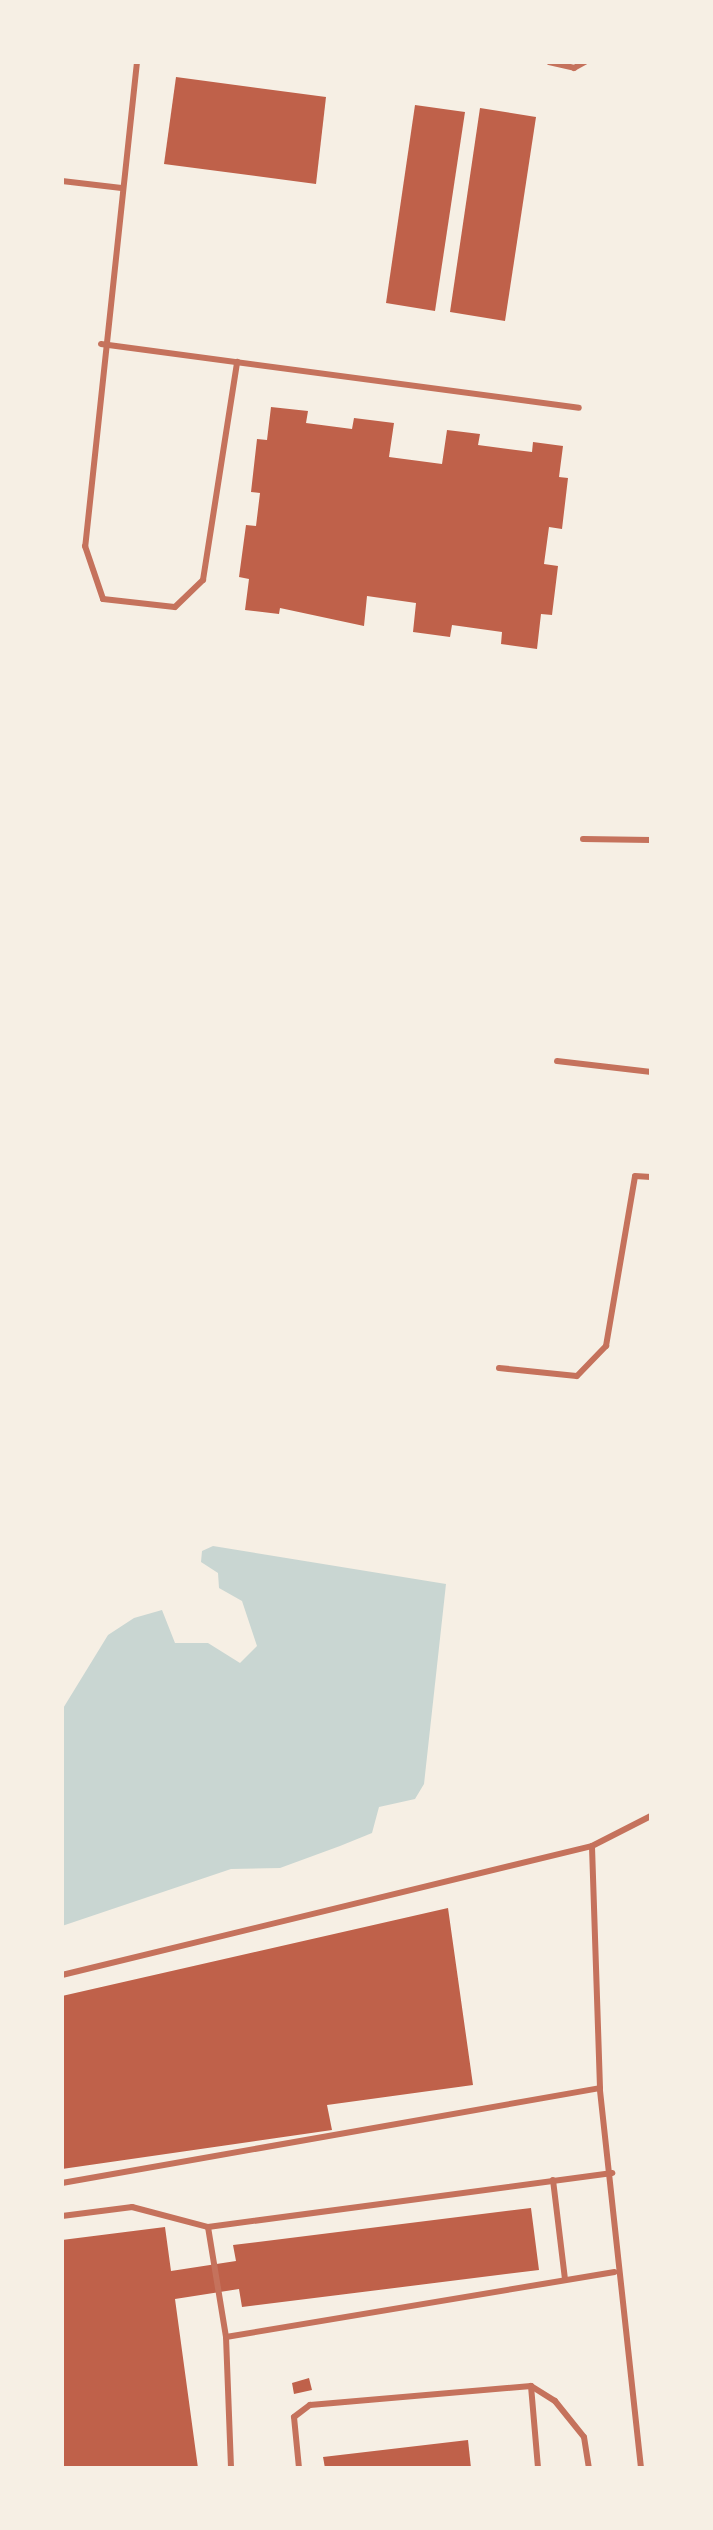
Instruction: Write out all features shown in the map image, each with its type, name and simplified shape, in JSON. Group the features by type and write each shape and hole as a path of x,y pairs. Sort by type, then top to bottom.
{"lane":[{"path":"137,62 101,344 85,546 103,599 175,607 203,580 237,362"},
{"path":"549,62 574,68 585,62"},
{"path":"62,181 122,188"},
{"path":"101,344 579,408"},
{"path":"583,839 651,840"},
{"path":"557,1061 651,1072"},
{"path":"499,1368 577,1376 606,1346 635,1176 651,1177"},
{"path":"62,1975 592,1846 651,1816"},
{"path":"592,1846 600,2088 612,2173 615,2272 641,2468"},
{"path":"62,2183 600,2088"},
{"path":"62,2216 132,2207 208,2227 612,2173"},
{"path":"553,2180 565,2279"},
{"path":"208,2227 226,2337 231,2468"},
{"path":"226,2337 615,2272"},
{"path":"299,2468 294,2417 310,2405 531,2386 555,2401 584,2437 589,2468"},
{"path":"531,2386 538,2468"}],"shaded area":[{"path":"213,1546 446,1584 424,1784 415,1799 379,1807 372,1833 340,1846 280,1868 231,1869 62,1926 62,1710 108,1635 134,1618 162,1610 175,1643 208,1643 240,1663 257,1646 242,1601 219,1588 218,1573 201,1562 202,1551"}],"building":[{"path":"176,77 326,97 316,184 164,164"},
{"path":"415,105 465,112 435,311 386,303"},
{"path":"480,108 536,117 505,321 450,312"},
{"path":"271,407 308,411 306,423 352,429 354,418 394,423 389,457 442,464 447,430 480,434 478,445 532,452 533,442 563,446 559,477 568,478 562,529 549,527 544,564 558,566 552,615 541,614 537,649 501,644 502,632 452,625 450,637 413,632 416,603 367,596 364,626 280,608 279,614 245,610 249,579 239,577 246,525 256,526 260,493 251,492 257,439 267,440"},
{"path":"448,1908 473,2085 327,2105 332,2130 62,2169 62,1996"},
{"path":"531,2208 539,2270 242,2307 239,2289 175,2299 198,2468 62,2468 62,2240 165,2227 171,2271 236,2261 233,2245"},
{"path":"309,2378 312,2390 294,2394 292,2383"},
{"path":"468,2440 471,2468 325,2468 323,2457"}]}
